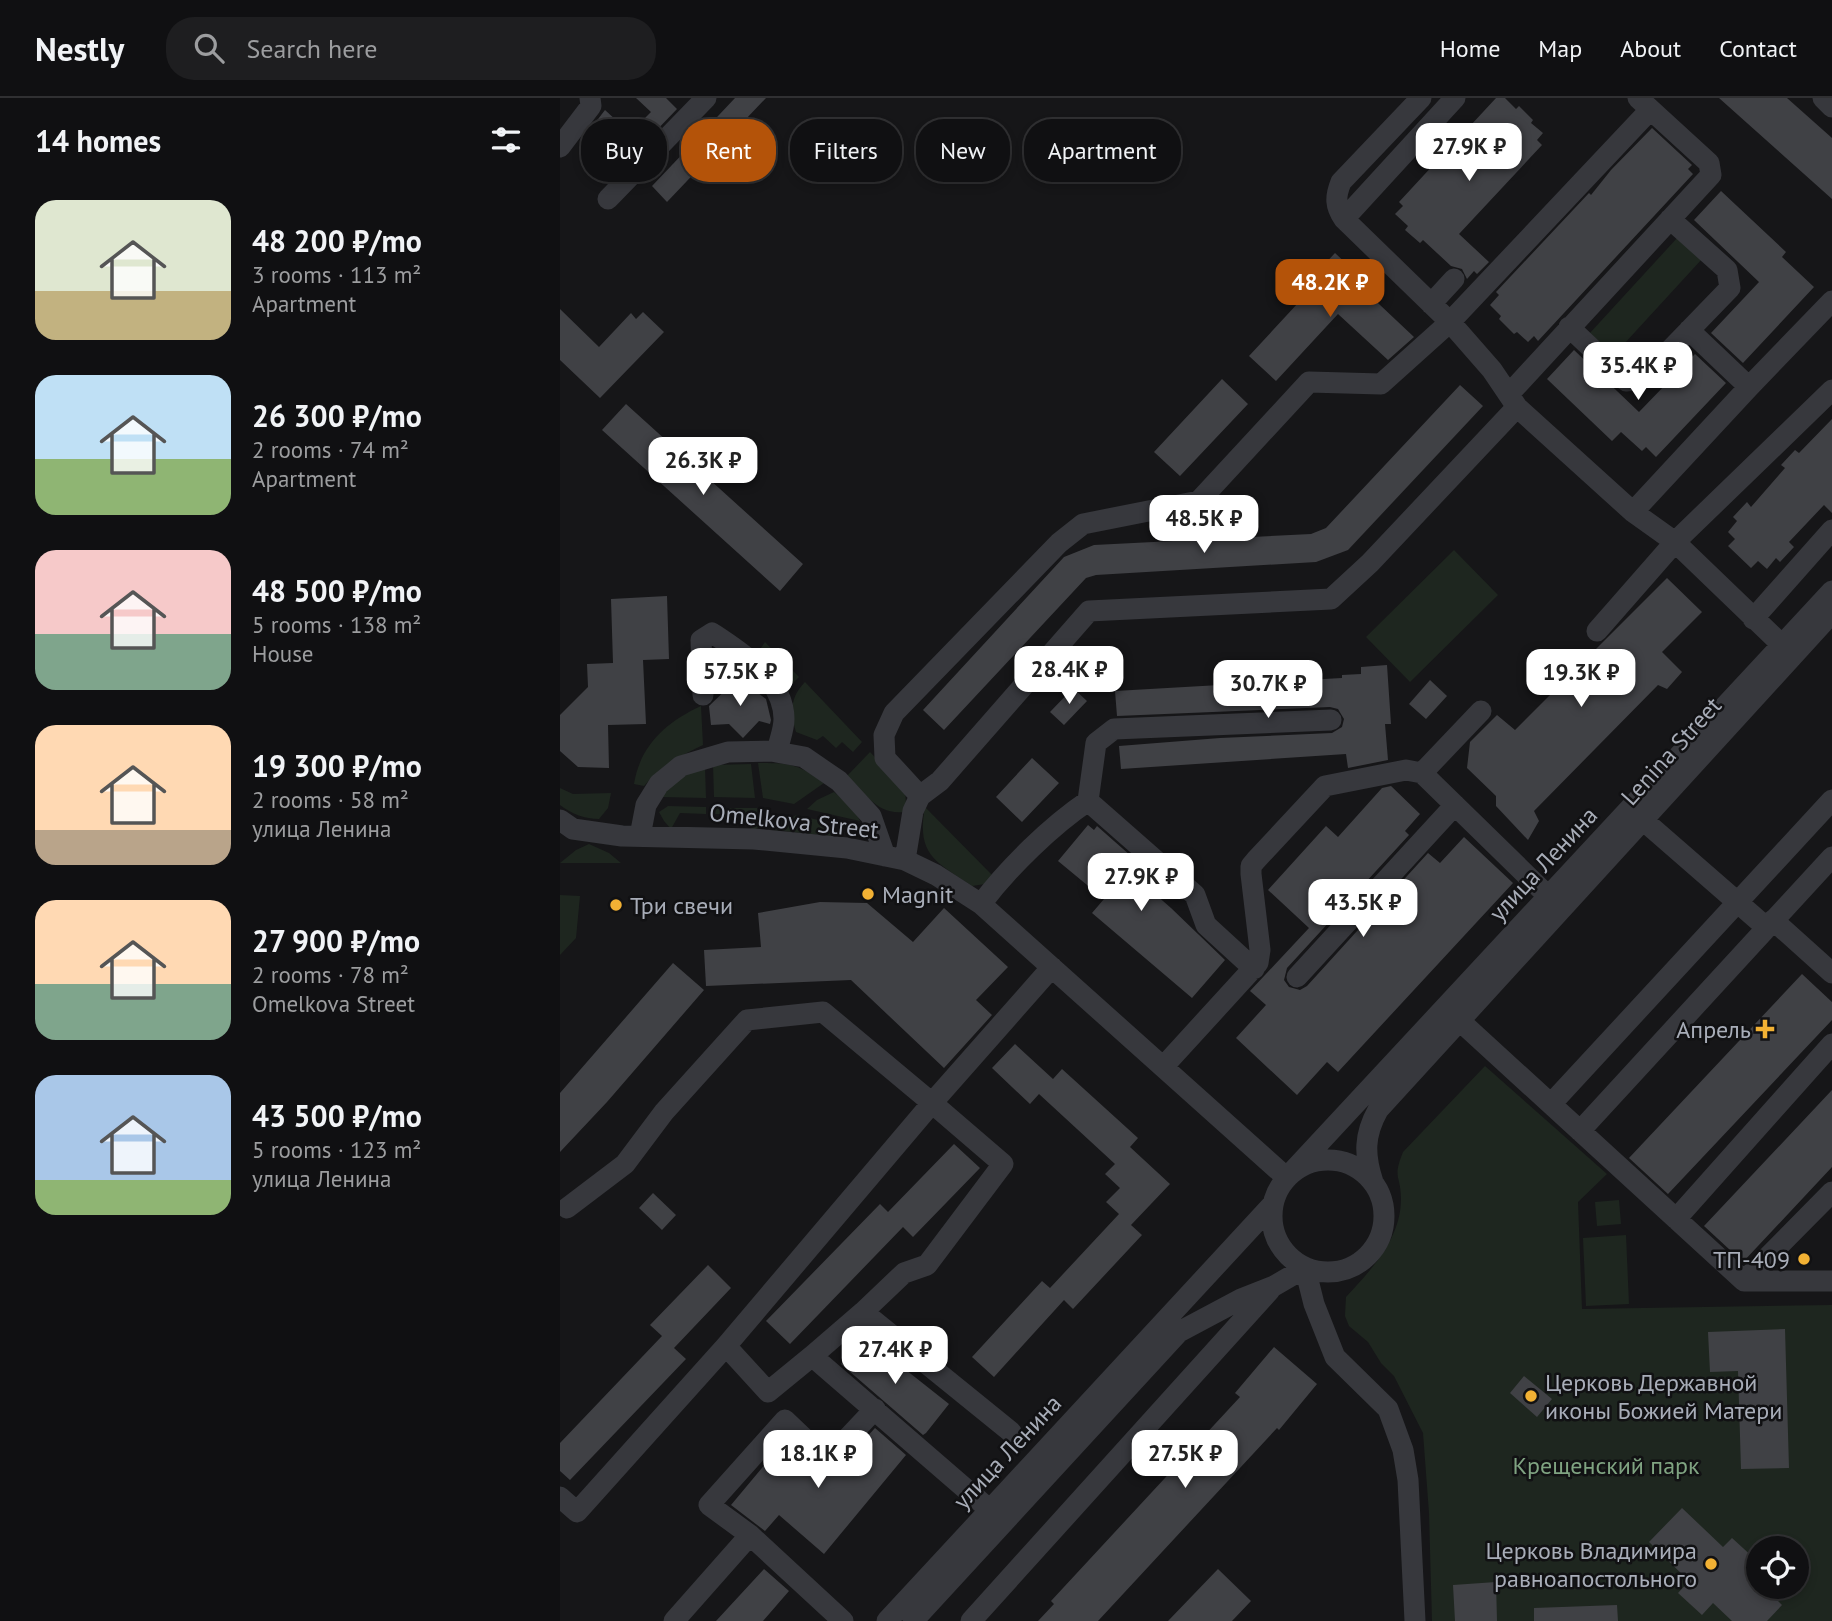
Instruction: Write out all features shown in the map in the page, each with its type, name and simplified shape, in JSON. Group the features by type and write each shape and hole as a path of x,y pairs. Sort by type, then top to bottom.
{"street":[{"path":"560,147 591,106 590,98"},
{"path":"608,199 706,98"},
{"path":"1421,98 1340,182 1336,194 1337,209 1344,219 1450,322 1492,370 1513,400 1633,512 1675,542 1782,646"},
{"path":"1344,219 1455,98"},
{"path":"1823,98 1832,107"},
{"path":"895,858 920,796 940,781 1089,611 1331,599 1370,563 1513,400 1569,327 1711,175 1709,163 1644,104 1450,322 1381,384 1309,382 1199,501 1083,524 1059,542 894,713 884,735 885,758 920,796"},
{"path":"1569,327 1626,381 1642,379 1730,288 1727,270 1670,219"},
{"path":"1431,304 1454,279"},
{"path":"1633,512 1832,301"},
{"path":"1689,330 1749,387"},
{"path":"1597,631 1675,542 1832,390"},
{"path":"1753,619 1832,530"},
{"name":"улица Ленина","path":"1289,1175 1832,591"},
{"name":"Lenina Street","path":"1373,1182 1367,1163 1366,1143 1368,1127 1378,1110 1832,612"},
{"path":"703,695 701,640 712,634 745,655 768,679 782,702 784,720 777,752"},
{"path":"1422,773 1481,711"},
{"path":"981,904 999,879 1063,818 1088,801 1096,743 1114,729 1331,720"},
{"path":"640,836 646,806 659,784 681,766 728,752 777,752 804,757 839,781 871,816 895,858"},
{"path":"1163,1067 1258,971 1260,957 1251,866 1325,786 1406,770 1422,773 1548,896"},
{"path":"1088,801 1195,895 1206,925 1258,971"},
{"path":"1297,977 1455,805"},
{"path":"1551,1104 1737,902 1828,813"},
{"name":"Omelkova Street","path":"560,820 573,829 640,836 754,839 847,848 895,858 936,875 981,904 1163,1067 1289,1175"},
{"path":"1643,820 1737,902 1832,972"},
{"path":"1580,1131 1832,856"},
{"path":"560,1497 577,1512 726,1346 932,1103 1052,967"},
{"path":"567,1208 625,1164 664,1112 747,1020 823,1012 1003,1164 927,1265 904,1273 863,1312 768,1392 726,1346"},
{"path":"1460,1021 1744,1281 1832,1281"},
{"path":"1676,1219 1832,1044"},
{"path":"1325,1159 1344,1161 1360,1169 1373,1182 1382,1198 1385,1216 1382,1234 1374,1251 1360,1264 1342,1272 1323,1273 1305,1268 1289,1257 1277,1242 1272,1223 1273,1204 1280,1186 1289,1175 1307,1163 1325,1159"},
{"path":"1744,1281 1832,1192"},
{"path":"913,1621 1173,1325 1273,1204"},
{"path":"1173,1325 1274,1286 1305,1268"},
{"path":"1305,1268 1314,1304 1335,1357 1388,1409 1403,1450 1408,1480 1415,1621"},
{"path":"971,1621 1274,1286"},
{"path":"863,1312 1011,1432"},
{"name":"улица Ленина","path":"887,1621 990,1510 1173,1325"},
{"path":"812,1356 990,1510"},
{"path":"843,1621 750,1535 709,1505 785,1420 827,1460 875,1409"},
{"path":"674,1621 750,1535"}],"green space":[{"path":"1678,237 1702,259 1613,356 1589,334"},
{"path":"1454,550 1498,595 1410,682 1366,637"},
{"path":"765,642 799,677 792,684 758,652"},
{"path":"805,682 862,742 853,752 842,742 836,748 823,736 817,740 796,732 793,718 794,699"},
{"path":"701,706 703,745 671,762 644,786 634,784 642,758 657,737 688,712"},
{"path":"870,752 905,788 906,805 903,812 886,810 879,806 847,776"},
{"path":"758,763 793,766 824,783 794,804 763,798"},
{"path":"751,764 755,798 714,797 713,765"},
{"path":"705,767 706,798 662,797 674,782"},
{"path":"560,788 573,794 611,793 608,808 599,819 574,813 560,805"},
{"path":"834,792 850,805 860,821 807,809 817,800"},
{"path":"668,806 706,807 706,814 680,813 671,829 659,812"},
{"path":"925,807 994,877 985,884 972,886 932,856 923,836"},
{"path":"714,808 757,808 761,826 752,831 748,815 715,814"},
{"path":"796,815 832,823 831,836 772,830"},
{"path":"589,844 609,853 621,863 560,863 576,850"},
{"path":"560,895 580,896 576,938 560,955"},
{"name":"Крещенский парк","path":"1485,1066 1607,1174 1578,1202 1582,1309 1832,1305 1832,1621 1432,1621 1429,1513 1423,1433 1394,1376 1381,1363 1368,1342 1349,1326 1345,1316 1346,1297 1383,1253 1396,1227 1401,1199 1398,1172 1403,1152"},
{"path":"1619,1200 1621,1224 1597,1226 1595,1202"},
{"path":"1626,1235 1629,1304 1586,1306 1583,1238"}],"building":[{"path":"636,98 666,98 677,109 667,119 644,119 651,112"},
{"path":"735,98 766,98 746,119 715,119"},
{"path":"1496,98 1505,98 1516,109 1519,106 1533,120 1531,123 1543,133 1537,140 1542,145 1459,234 1489,262 1477,274 1474,271 1467,279 1462,269 1451,266 1423,240 1420,243 1405,230 1408,226 1395,214 1403,206 1399,202 1436,162 1440,166 1461,143 1458,139"},
{"path":"1719,98 1787,98 1832,138 1832,199"},
{"path":"605,110 615,119 598,119"},
{"path":"1652,128 1692,165 1688,169 1693,174 1538,341 1534,336 1528,342 1517,332 1514,334 1490,305 1499,295 1496,292"},
{"path":"681,156 681,182 686,182 667,202 652,186 656,182 667,182 667,170"},
{"path":"1721,191 1786,252 1782,257 1814,287 1743,363 1711,333 1759,282 1694,220"},
{"path":"1335,253 1367,283 1362,288 1414,337 1388,360 1338,314 1276,381 1249,356 1311,289 1306,284"},
{"path":"560,309 599,347 631,313 636,319 643,312 664,332 600,398 560,360"},
{"path":"1574,350 1639,412 1695,354 1726,383 1656,457 1646,447 1642,451 1621,432 1612,441 1547,379"},
{"path":"1222,379 1248,404 1180,476 1154,452"},
{"path":"1460,385 1483,406 1348,550 1316,562 1096,575 1086,578 944,730 923,710 1064,557 1094,545 1311,534 1326,528"},
{"path":"626,404 803,564 780,591 602,430"},
{"path":"1832,419 1832,513 1824,505 1789,542 1794,547 1780,562 1776,558 1767,569 1758,561 1751,568 1728,546 1735,539 1728,532 1737,521 1733,517 1747,502 1751,507 1785,468 1781,465 1795,450 1799,453"},
{"path":"1667,578 1702,612 1662,652 1682,672 1667,689 1658,685 1534,811 1539,821 1528,840 1496,806 1496,796 1467,768 1470,742 1497,715 1515,730"},
{"path":"667,596 669,659 643,660 646,724 608,725 609,768 578,767 560,751 560,715 588,687 587,664 613,663 611,599"},
{"path":"1387,665 1391,724 1385,724 1388,760 1348,768 1346,754 1121,769 1119,746 1332,733 1342,727 1344,719 1338,709 1330,707 1117,716 1115,691 1342,678 1342,675 1361,674 1361,667"},
{"path":"738,678 766,699 771,720 770,724 759,721 743,738 729,724 711,725 709,706"},
{"path":"1430,680 1447,696 1426,719 1409,704"},
{"path":"1073,688 1087,701 1064,725 1050,712"},
{"path":"1032,758 1059,783 1022,822 996,797"},
{"path":"1391,786 1420,814 1405,831 1409,835 1287,968 1284,980 1289,987 1300,990 1307,986 1428,853 1440,863 1464,837 1513,883 1338,1072 1327,1062 1297,1095 1236,1038 1266,1005 1250,991 1309,928 1268,890 1326,826 1338,837 1382,788"},
{"path":"1088,825 1094,830 1097,826 1131,856 1122,866 1125,869 1122,873 1152,897 1155,894 1225,960 1192,998 1092,913 1104,899 1058,861"},
{"path":"820,902 867,903 913,942 944,908 1008,967 976,1000 992,1015 944,1068 851,980 706,986 704,950 761,947 758,913"},
{"path":"673,963 704,990 560,1152 560,1093"},
{"path":"1802,974 1832,1002 1832,1020 1668,1194 1629,1158"},
{"path":"1015,1044 1053,1079 1062,1069 1138,1138 1130,1147 1170,1184 1131,1225 1142,1235 1073,1309 1064,1300 994,1377 972,1357 1042,1281 1050,1288 1119,1214 1106,1202 1120,1188 1105,1174 1115,1164 1039,1094 1030,1104 992,1068"},
{"path":"1832,1090 1832,1167 1743,1262 1704,1226"},
{"path":"954,1144 980,1168 913,1237 903,1227 790,1344 766,1321 880,1204 888,1212"},
{"path":"653,1193 676,1215 662,1230 639,1208"},
{"path":"708,1265 731,1288 674,1348 686,1359 570,1480 560,1471 560,1443 662,1336 650,1325"},
{"path":"1785,1329 1789,1468 1741,1469 1738,1371 1710,1372 1708,1332"},
{"path":"863,1336 949,1404 923,1435 841,1364"},
{"path":"1274,1347 1317,1384 1279,1430 1277,1428 1098,1621 1038,1621 1054,1604 1051,1601 1240,1397 1235,1393"},
{"name":"Церковь Державной иконы Божией Матери","path":"1524,1376 1552,1399 1537,1417 1510,1393"},
{"path":"875,1428 906,1455 824,1554 779,1515 765,1531 731,1505 786,1439 818,1470 833,1474"},
{"name":"Церковь Владимира равноапостольного","path":"1682,1508 1723,1547 1732,1538 1746,1551 1746,1599 1776,1599 1782,1605 1767,1621 1732,1621 1713,1603 1702,1615 1678,1593 1689,1581 1649,1542"},
{"path":"764,1569 789,1591 763,1621 716,1621"},
{"path":"1218,1569 1251,1601 1232,1621 1168,1621"},
{"path":"1496,1582 1497,1621 1455,1621 1453,1585"},
{"path":"1617,1605 1618,1621 1534,1621 1534,1608"}],"place":[{"name":"Magnit","path":"868,894"},
{"name":"Три свечи","path":"616,905"},
{"name":"Апрель","path":"1765,1029"},
{"name":"ТП-409","path":"1804,1259"},
{"name":"Церковь Державной иконы Божией Матери","path":"1531,1396"},
{"name":"Церковь Владимира равноапостольного","path":"1711,1564"}]}
